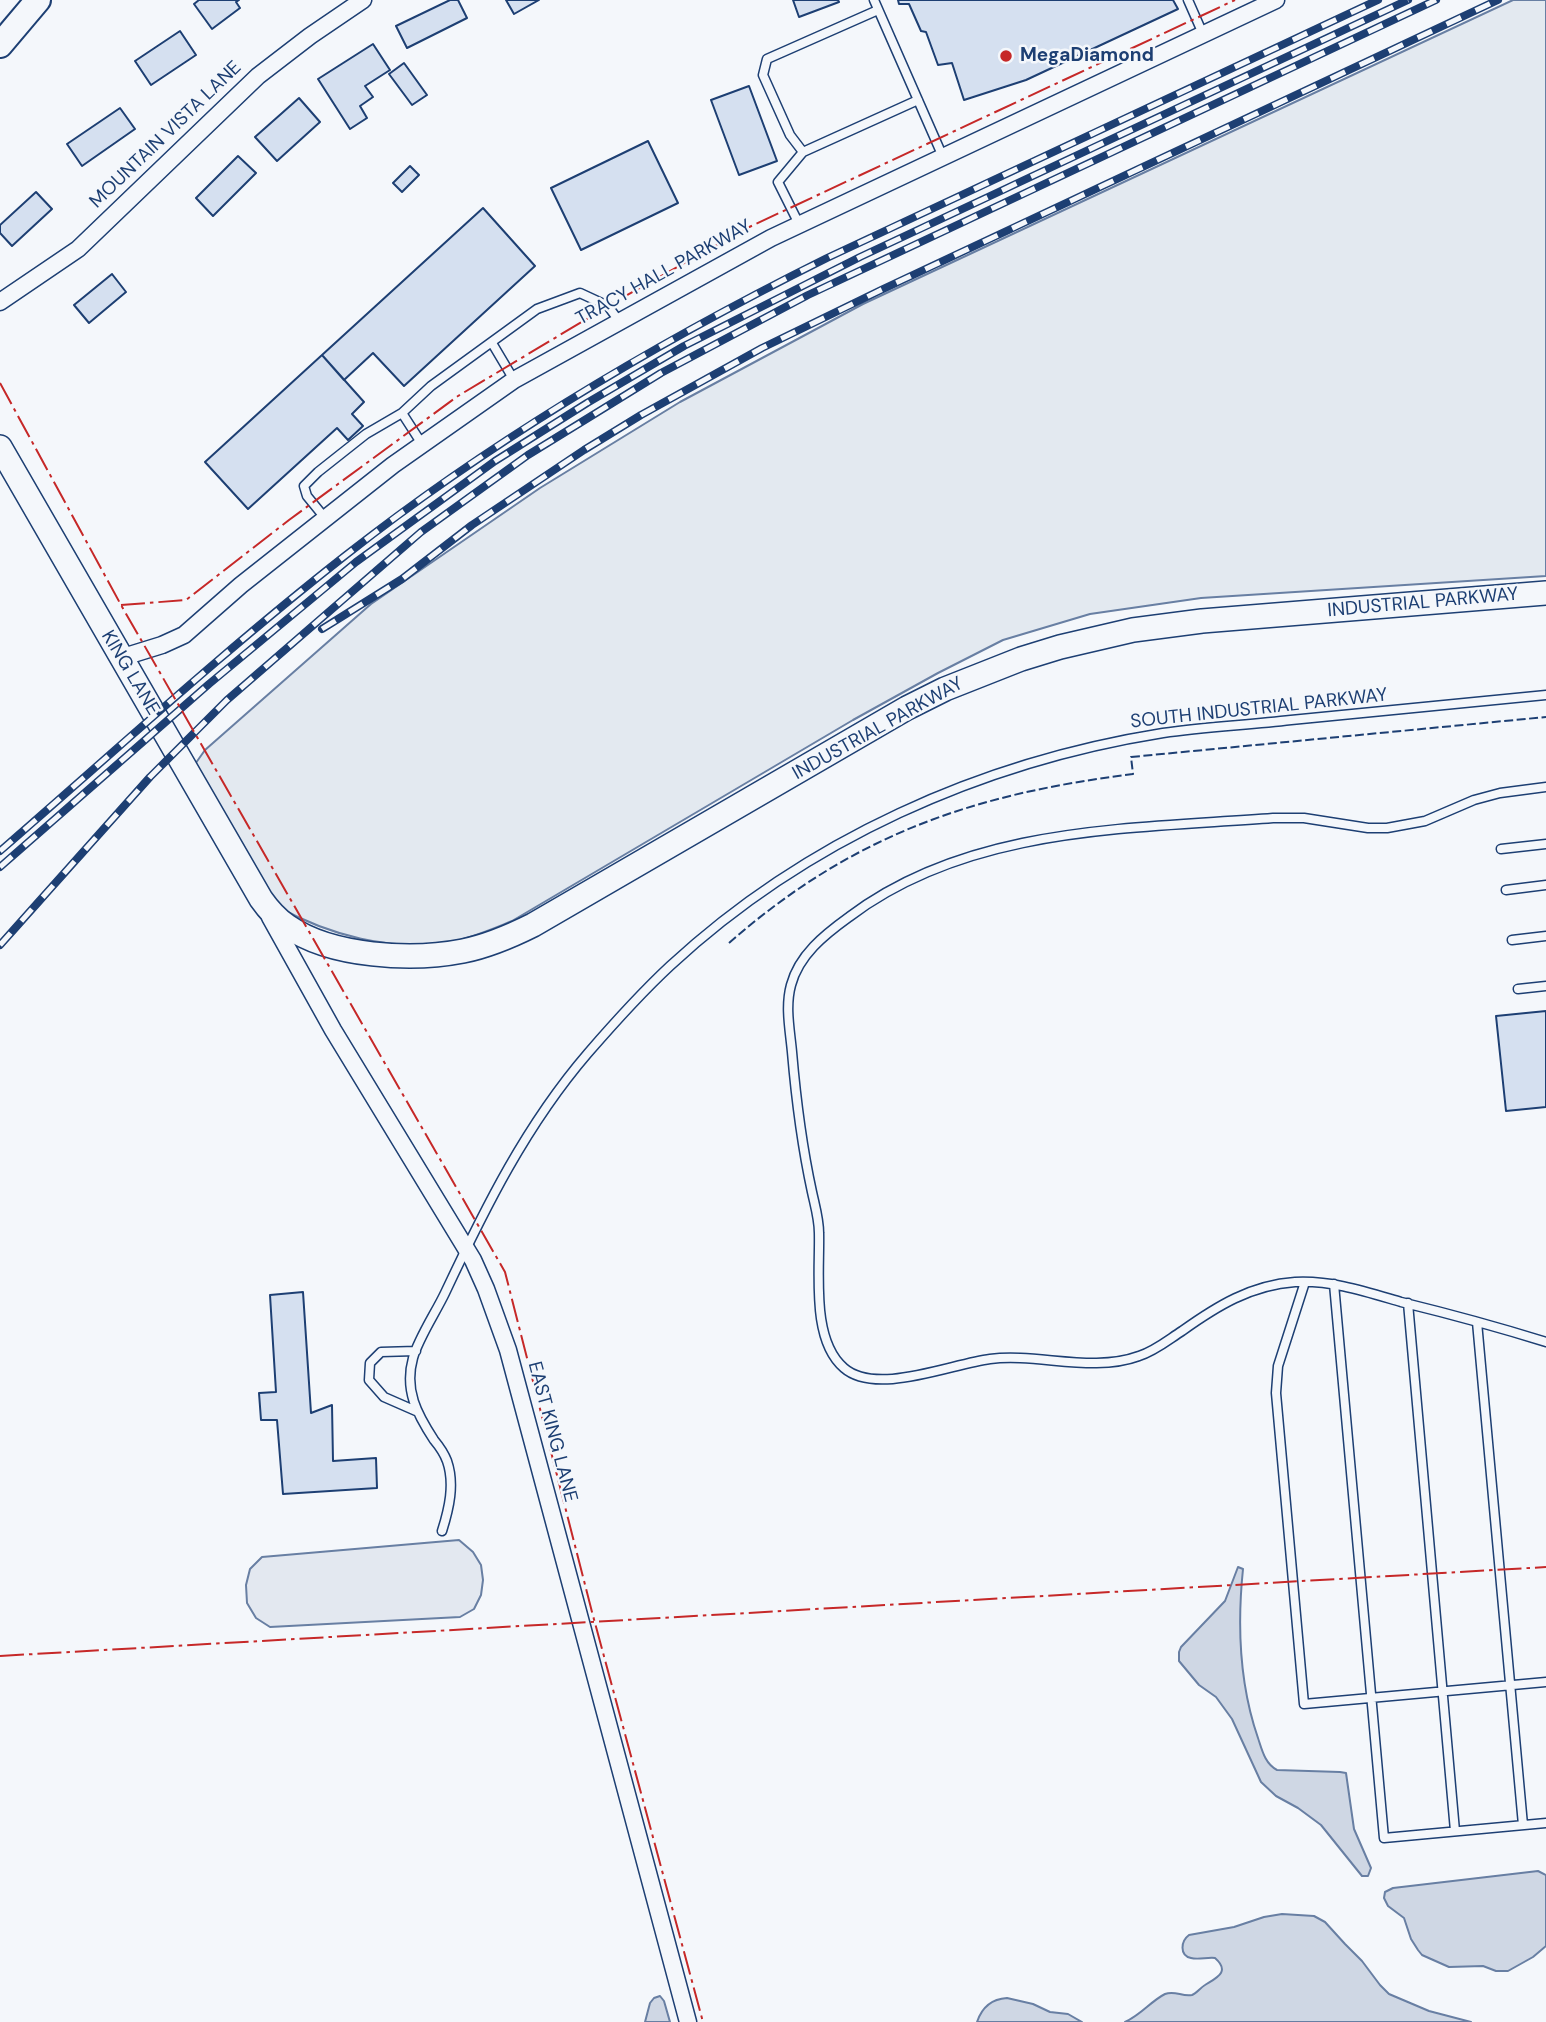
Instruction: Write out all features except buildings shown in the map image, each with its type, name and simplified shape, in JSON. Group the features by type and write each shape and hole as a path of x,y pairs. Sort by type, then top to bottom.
{"main road":[{"path":"0,46 38,0"}],"street":[{"name":"MOUNTAIN VISTA LANE","path":"0,302 78,249 258,76 363,0"},
{"name":"TRACY HALL PARKWAY","path":"120,658 184,635 242,585 393,465 514,380 799,224 1276,0"},
{"name":"KING LANE","path":"0,447 261,900"},
{"name":"INDUSTRIAL PARKWAY","path":"261,900 287,926 309,938 333,945 392,956 465,950 511,936 533,925 908,708 983,673 1021,659 1099,637 1167,625 1546,593"},
{"name":"EAST KING LANE","path":"261,900 334,1030 466,1247 486,1289 508,1350 688,2022"}],"lane":[{"path":"874,0 943,157"},
{"path":"1188,0 1203,34"},
{"path":"803,152 790,135 762,75 768,59 878,10"},
{"path":"799,224 778,182 803,152 918,100"},
{"path":"326,518 307,496 304,486 318,471 366,434 402,413 431,386 537,309 580,293 608,306 619,321"},
{"path":"492,343 514,380"},
{"path":"402,413 422,444"},
{"name":"SOUTH INDUSTRIAL PARKWAY","path":"416,1411 410,1377 416,1351 508,1166 541,1114 575,1068 646,989 737,910 812,859 863,830 932,798 1004,770 1070,752 1140,737 1203,728 1546,695"},
{"path":"1546,786 1474,800 1406,826 1368,828 1304,818 1273,818 1084,833 994,850 932,869 885,892 851,915 819,941 802,960 789,992 788,1013 804,1154 818,1218 820,1307 829,1348 841,1366 850,1373 879,1381 993,1359 1029,1358 1105,1363 1128,1360 1150,1352 1213,1309 1245,1293 1279,1284 1306,1282 1335,1284 1546,1342"},
{"path":"1501,849 1546,844"},
{"path":"1506,890 1546,885"},
{"path":"1512,940 1546,936"},
{"path":"1518,989 1546,986"},
{"path":"1306,1282 1278,1366 1276,1392 1304,1704 1546,1682"},
{"path":"1335,1284 1384,1838 1546,1823"},
{"path":"1408,1303 1455,1831"},
{"path":"1477,1322 1522,1825"},
{"path":"416,1351 381,1352 370,1363 369,1380 384,1397 416,1411 446,1458 451,1503 442,1531"}],"shaded area":[{"path":"1513,0 1546,0 1546,576 1201,598 1090,614 1003,640 938,673 853,720 512,921 482,933 428,945 383,943 318,926 278,907 193,767 205,750 371,604 540,488 680,402 863,304"},
{"path":"459,1540 473,1552 481,1565 483,1580 481,1595 474,1609 460,1617 270,1627 256,1618 247,1603 246,1585 250,1569 262,1557"},
{"path":"1238,1567 1243,1569 1240,1633 1243,1676 1263,1752 1277,1770 1346,1773 1354,1829 1371,1868 1368,1876 1362,1876 1321,1825 1276,1796 1261,1782 1232,1719 1216,1697 1199,1685 1179,1661 1181,1647 1225,1601"},
{"path":"1538,1871 1546,1875 1546,1946 1508,1971 1496,1971 1483,1966 1449,1967 1422,1955 1411,1939 1404,1918 1388,1906 1384,1898 1385,1892 1393,1888"},
{"path":"1282,1914 1314,1916 1325,1922 1389,1994 1429,2011 1471,2022 1125,2022 1165,1994 1192,1995 1220,1974 1222,1967 1215,1958 1194,1959 1185,1954 1183,1944 1189,1935 1234,1927"},
{"path":"660,1996 670,2022 645,2022 650,2003"},
{"path":"1007,1998 1033,2004 1050,2012 1068,2014 1082,2022 977,2022 988,2005"}],"railway":[{"path":"0,851 214,664 346,555 460,471 579,394 702,323 827,258 1378,0"},
{"path":"0,867 209,684 356,562 495,461 587,403 684,346 860,257 1408,0"},
{"path":"0,945 150,777 227,700 421,532 528,455 661,373 808,295 1436,0"},
{"path":"322,629 402,579 472,525 584,450 762,348 1498,0"}],"fence":[{"path":"729,943 775,906 822,874 869,847 967,808 1020,794 1133,774 1131,757 1546,717"}],"power":[{"path":"121,605 186,600 289,520 458,396 620,299 745,229 1235,0"},
{"path":"0,383 121,605 505,1272 592,1612 703,2022"},
{"path":"0,1656 1546,1567"}],"place":[{"name":"MegaDiamond","path":"1006,56"}]}
